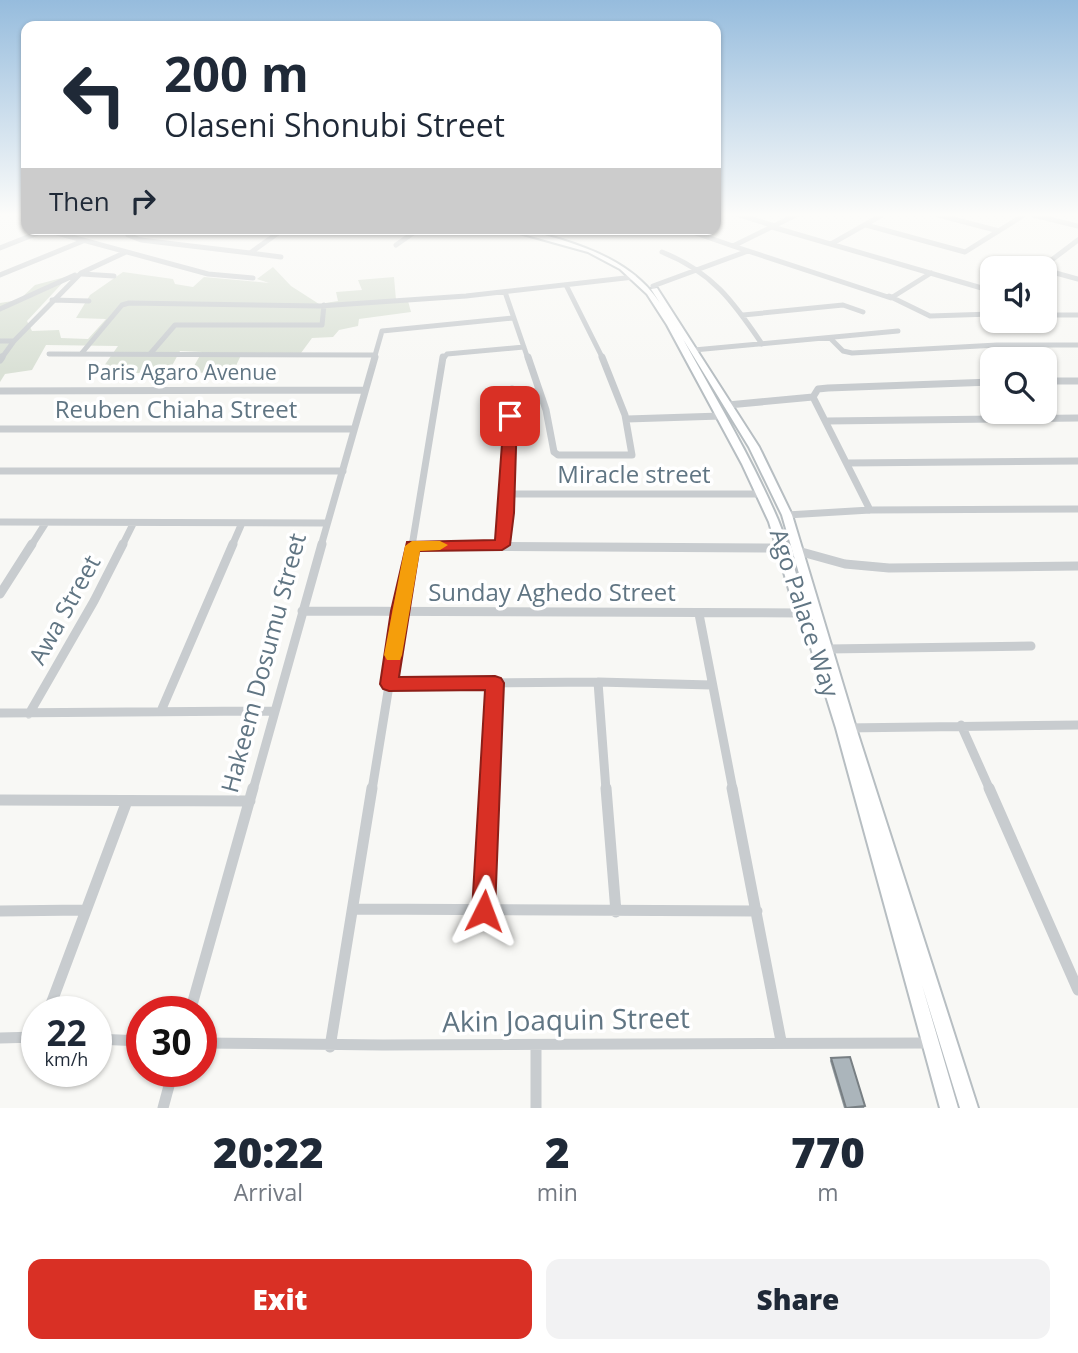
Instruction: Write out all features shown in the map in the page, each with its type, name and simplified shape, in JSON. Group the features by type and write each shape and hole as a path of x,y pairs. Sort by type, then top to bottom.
{"main road":[{"name":"Ago Palace Way","path":"616,267 634,278 650,293 671,325 761,494 783,548 802,613 846,728 969,1108"},
{"name":"Ago Palace Way","path":"629,267 652,285 694,350 758,454 787,515 828,649 846,728 949,1108"},
{"path":"741,453 758,454"}],"street":[{"path":"0,275 20,267"},
{"path":"0,309 94,267"},
{"path":"181,267 212,275 253,278"},
{"path":"693,267 743,315 762,344"},
{"path":"652,285 700,267"},
{"path":"795,267 891,299 930,316 980,314"},
{"path":"907,267 980,288"},
{"path":"0,360 52,300 81,273 114,276"},
{"path":"1057,273 1078,279"},
{"path":"891,299 931,274"},
{"path":"81,354 125,303 324,305 505,292 634,278"},
{"path":"505,292 546,410 554,452 558,455 632,454 627,419 614,385 566,285"},
{"path":"52,300 89,302"},
{"path":"743,315 843,304 863,312"},
{"path":"150,355 174,325 322,325 324,305"},
{"path":"1057,314 1078,315"},
{"name":"Hakeem Dosumu Street","path":"195,996 250,801 272,711 382,331 513,318"},
{"path":"694,350 898,331"},
{"path":"830,338 843,351 852,353 997,345 1078,345"},
{"path":"0,341 14,341"},
{"path":"330,1047 354,909 399,611 444,355 524,347"},
{"path":"49,354 373,355"},
{"path":"1057,381 1078,381"},
{"path":"813,397 818,389 828,388 980,382"},
{"path":"502,545 512,389"},
{"name":"Paris Agaro Avenue","path":"0,391 365,390"},
{"path":"728,405 813,397"},
{"path":"813,397 870,510"},
{"path":"627,419 721,416"},
{"path":"827,421 1078,418"},
{"name":"Reuben Chiaha Street","path":"0,429 353,429"},
{"path":"847,463 1078,461"},
{"path":"0,471 342,471"},
{"name":"Miracle street","path":"506,494 761,494"},
{"path":"787,515 870,510 1078,509"},
{"path":"0,522 326,523"},
{"path":"161,710 242,523"},
{"path":"0,594 45,524"},
{"name":"Awa Street","path":"29,714 94,601 133,524"},
{"path":"412,546 783,548"},
{"path":"798,551 845,564 889,568 1078,566"},
{"name":"Sunday Aghedo Street","path":"302,611 802,613"},
{"path":"699,614 781,1041"},
{"path":"828,649 1031,646"},
{"path":"389,684 598,682 711,685"},
{"path":"598,682 615,912"},
{"path":"484,911 495,683"},
{"path":"0,713 272,711"},
{"path":"961,725 1078,990"},
{"path":"846,728 1078,725"},
{"path":"0,800 250,801"},
{"path":"54,996 127,801"},
{"path":"354,909 757,911"},
{"path":"0,911 85,910"},
{"path":"0,1038 21,1037"},
{"name":"Akin Joaquin Street","path":"217,1044 330,1047 781,1041 930,1043"},
{"path":"536,1046 536,1108"},
{"path":"163,1108 169,1087"}],"shaded area":[{"path":"273,267 291,286 319,304 338,301 336,292 362,290 358,280 394,277 396,300 408,301 411,312 359,319 358,326 339,330 333,337 312,338 301,353 242,353 233,372 190,373 202,352 180,351 168,373 99,373 118,346 46,345 32,370 5,374 0,382 0,303 19,300 35,285 69,276 27,321 32,331 59,330 61,338 88,339 106,319 76,318 90,295 123,272 173,279 175,284 193,287 204,277 269,283 257,279"}],"building":[{"path":"850,1057 865,1106 846,1108 831,1058"}],"slow traffic":[{"path":"393,655 412,546 440,545"}],"route":[{"path":"484,911 495,683 389,684 399,611 412,546 502,545 510,416"}]}
